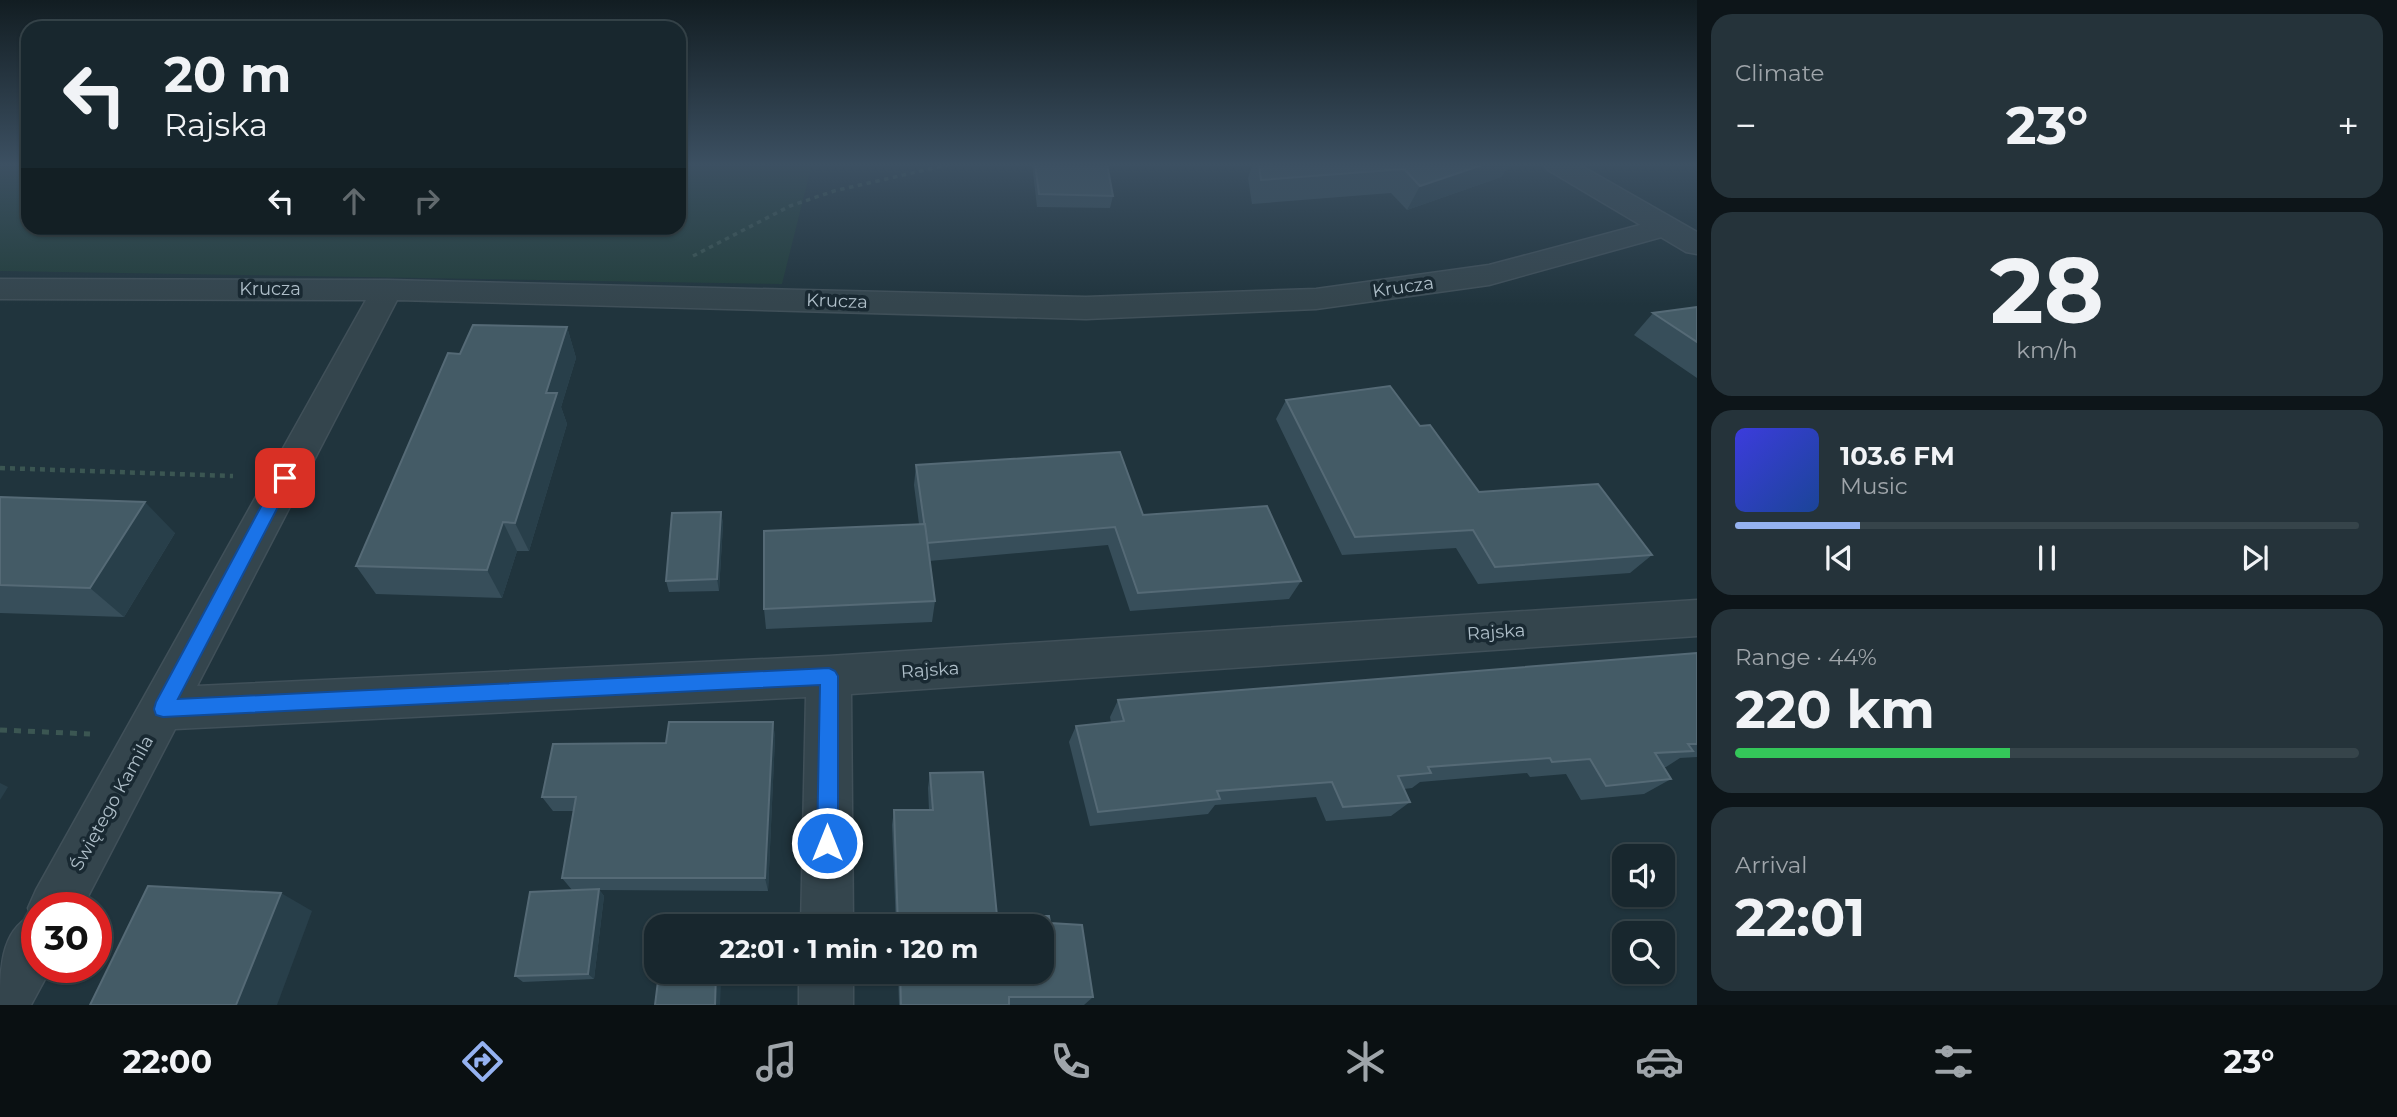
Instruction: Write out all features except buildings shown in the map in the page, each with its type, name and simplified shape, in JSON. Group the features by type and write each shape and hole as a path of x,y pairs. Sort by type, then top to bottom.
{"street":[{"path":"1638,211 1697,246"},
{"name":"Krucza","path":"0,289 387,290 1086,308 1316,299 1489,275 1666,227"},
{"name":"Świętego Kamila","path":"63,892 387,290"},
{"name":"Rajska","path":"156,722 1697,618"},
{"path":"827,914 829,676"},
{"path":"1,1005 21,969"},
{"path":"826,984 826,1005"}],"path":[{"path":"687,258 720,244 781,211"},
{"path":"0,468 285,478"},
{"path":"0,730 156,722"}],"green space":[{"path":"0,211 21,211 21,235 686,235 686,211 800,211 782,284 0,271"}],"route":[{"path":"285,478 163,709 829,676 827,843"}]}
